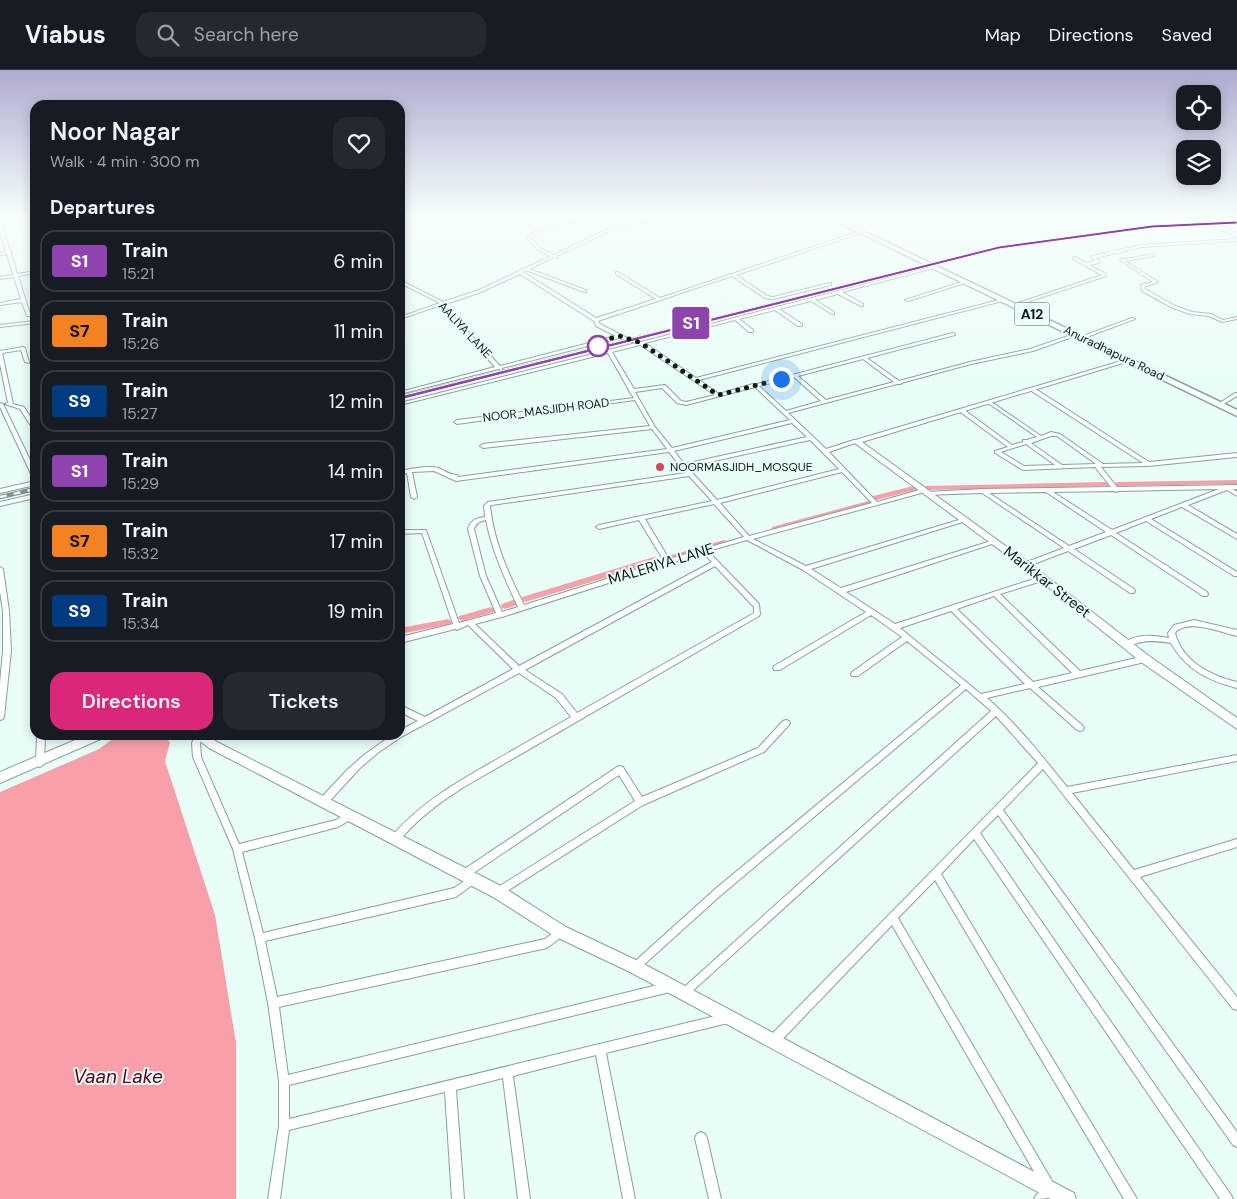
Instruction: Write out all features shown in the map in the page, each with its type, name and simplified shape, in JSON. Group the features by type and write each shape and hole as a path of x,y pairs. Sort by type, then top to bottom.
{"highway":[{"name":"Anuradhapura Road","path":"939,269 1237,412"}],"street":[{"path":"15,269 28,315 30,315"},
{"path":"406,316 444,304 531,269"},
{"path":"596,320 748,269"},
{"path":"405,403 929,269"},
{"path":"1014,305 1105,275 1094,269"},
{"path":"1135,269 1156,282 1142,286 1143,290 1174,307 1222,321 1237,318"},
{"path":"528,270 585,291"},
{"path":"0,278 30,273"},
{"path":"521,273 596,320 598,325 628,340 641,343 697,379 718,395"},
{"path":"617,273 659,299"},
{"path":"732,274 766,297 773,298 830,284"},
{"path":"907,300 966,282"},
{"name":"AALIYA LANE","path":"405,284 444,304 443,307 500,369"},
{"path":"838,292 862,305"},
{"path":"810,299 833,313"},
{"path":"0,304 24,300"},
{"path":"697,379 1004,300"},
{"path":"774,308 800,325"},
{"path":"735,318 751,331"},
{"path":"784,413 970,363 1036,349 1133,319"},
{"path":"0,326 30,323"},
{"path":"631,391 663,386 674,398 684,404 953,334"},
{"path":"405,393 620,336"},
{"path":"11,404 0,352 23,348 27,362"},
{"name":"NOOR_MASJIDH ROAD","path":"609,351 635,399 670,450 749,538"},
{"path":"864,358 899,383"},
{"path":"825,451 1130,360"},
{"path":"795,376 825,402"},
{"path":"755,385 812,438 876,504"},
{"path":"1032,389 1148,464"},
{"path":"1220,404 1237,394"},
{"name":"NOOR_MASJIDH ROAD","path":"457,422 635,399"},
{"path":"990,402 1040,437"},
{"path":"30,420 22,408 11,404 1,404 6,419 30,465"},
{"path":"961,410 1010,446"},
{"path":"405,471 435,469 456,477 670,450 793,421"},
{"path":"483,446 653,427"},
{"path":"1116,490 1100,466 1058,435 1051,434 1040,437 997,452 1023,468 1061,466 1100,466 1148,464 1237,455"},
{"path":"683,466 812,438"},
{"name":"Marikkar Street","path":"856,441 1026,565 1144,659 1237,724"},
{"path":"1026,441 1061,466"},
{"path":"600,527 717,502 843,470"},
{"path":"409,471 414,497"},
{"path":"522,608 501,564 488,518 487,506 490,503 690,474"},
{"path":"0,490 30,484"},
{"path":"1026,565 1227,488 1237,494"},
{"name":"MALERIYA LANE","path":"405,639 500,615 704,550 925,492 1237,488"},
{"path":"1048,490 1206,594"},
{"path":"982,491 1132,591"},
{"path":"0,504 30,497"},
{"path":"1183,505 1237,537"},
{"path":"488,518 477,520 471,529 483,576 500,615"},
{"path":"641,518 666,562"},
{"path":"805,568 964,520"},
{"path":"1146,520 1236,574"},
{"path":"405,532 424,531 457,627"},
{"path":"749,538 805,568 894,627 966,684 996,711 1043,763 1237,1005"},
{"path":"840,591 994,542"},
{"path":"395,840 407,824 437,799 757,614 757,606 704,550"},
{"path":"405,731 715,562"},
{"path":"0,569 6,611 6,651 0,717"},
{"path":"894,627 1043,578"},
{"path":"996,594 1078,674"},
{"path":"952,608 1031,685 1080,728"},
{"path":"777,668 871,612"},
{"path":"470,623 518,669 559,696 576,717"},
{"path":"1237,633 1194,624 1176,626 1171,633 1172,641 1188,661 1204,673 1223,682 1237,685"},
{"path":"855,674 907,637"},
{"path":"1126,644 1138,638 1172,641"},
{"path":"980,697 1144,659"},
{"path":"635,967 717,893 966,684"},
{"path":"405,710 424,720"},
{"path":"284,1081 678,989 996,711"},
{"path":"498,892 640,802 760,750 786,723"},
{"path":"40,763 41,740"},
{"path":"0,778 40,763 88,740"},
{"path":"197,740 197,757 237,849 260,938 273,1003 284,1081 284,1126 274,1199"},
{"path":"206,740 395,840 498,892 561,932 678,989 1046,1195 1068,1199"},
{"path":"323,802 350,770 374,749 389,740"},
{"path":"1065,791 1237,758"},
{"path":"773,1041 1043,763"},
{"path":"260,938 456,892 468,877 620,770 640,802"},
{"path":"998,809 1237,1142"},
{"path":"237,849 338,823 349,816"},
{"path":"975,833 1228,1199"},
{"path":"1133,875 1237,843"},
{"path":"936,873 1131,1199"},
{"path":"893,918 1046,1195"},
{"path":"273,1003 547,943 561,932"},
{"path":"284,1126 730,1018"},
{"path":"600,1049 629,1199"},
{"path":"507,1071 524,1199"},
{"path":"450,1085 458,1199"},
{"path":"701,1138 715,1199"}],"water":[{"name":"Vaan Lake","path":"111,740 168,740 170,743 165,761 215,915 236,1043 236,1199 0,1199 0,792 99,749"}],"waterway":[{"path":"1117,484 1237,482"},
{"path":"926,488 1105,484"},
{"path":"876,498 913,488"},
{"path":"775,529 868,503"},
{"path":"671,558 724,543"},
{"path":"525,599 654,560 659,561"},
{"path":"505,606 513,603"},
{"path":"462,618 491,610"},
{"path":"405,630 448,622"}],"railway":[{"path":"671,329 912,269"},
{"path":"405,396 676,328"},
{"path":"0,497 30,490"}],"train":[{"name":"S1","path":"405,396 906,269"}],"place":[{"name":"NOORMASJIDH_MOSQUE","path":"660,467"}],"route":[{"path":"598,346 592,343 620,336 625,340 641,343 697,379 718,395 781,379"}]}
